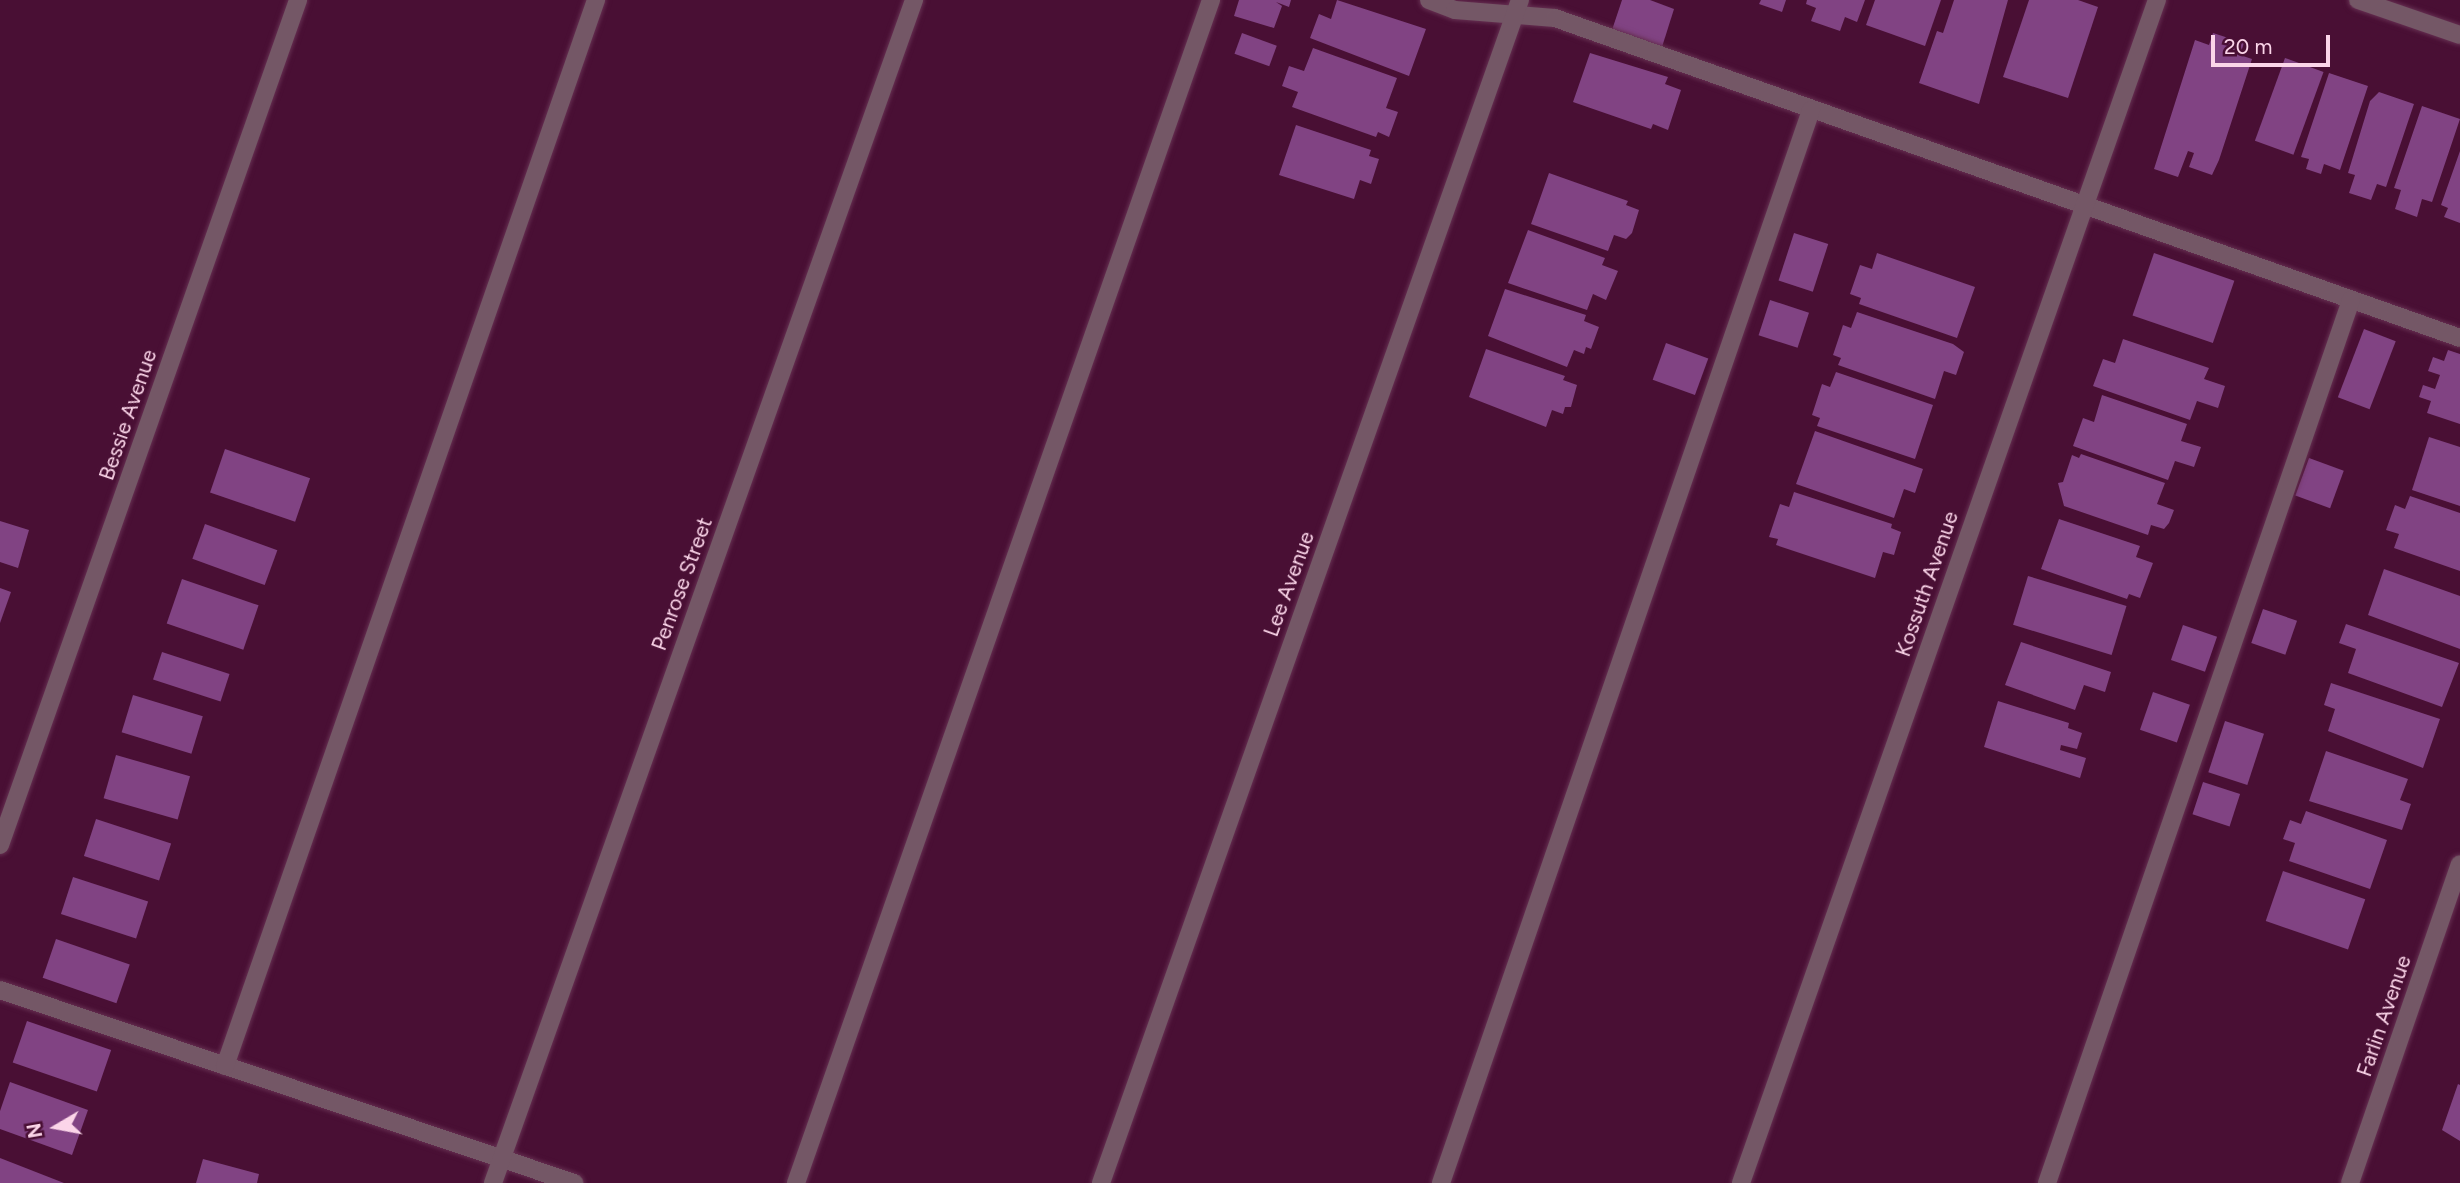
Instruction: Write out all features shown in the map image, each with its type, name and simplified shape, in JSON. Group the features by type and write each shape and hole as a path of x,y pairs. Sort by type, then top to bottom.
{"street":[{"name":"Bessie Avenue","path":"0,845 298,0"},
{"path":"225,1066 596,0"},
{"name":"Penrose Street","path":"493,1183 914,0"},
{"path":"796,1183 1211,0"},
{"path":"1429,0 1455,10 1517,8 1555,18 2083,208 2460,338"},
{"name":"Kossuth Avenue","path":"1741,1183 2157,0"},
{"path":"2358,0 2460,35"},
{"name":"Lee Avenue","path":"1101,1183 1517,8"},
{"path":"1441,1183 1811,110"},
{"path":"2047,1183 2351,300"},
{"name":"Farlin Avenue","path":"2350,1183 2460,864"},
{"path":"0,990 574,1183"}],"building":[{"path":"1239,0 1291,0 1289,7 1276,2 1282,6 1274,28 1234,16"},
{"path":"1337,0 1426,29 1409,76 1310,38 1319,14 1331,19"},
{"path":"1622,0 1650,0 1674,9 1662,47 1612,30"},
{"path":"1761,0 1786,0 1782,12 1759,4"},
{"path":"1807,0 1865,0 1857,22 1845,17 1840,31 1811,21 1816,8 1806,4"},
{"path":"1875,0 1941,0 1925,46 1866,25"},
{"path":"1954,0 2008,0 1979,104 1919,83 1937,31 1943,33"},
{"path":"2029,0 2078,0 2098,7 2068,98 2003,77"},
{"path":"1242,33 1277,46 1269,66 1234,54"},
{"path":"2213,33 2244,43 2240,55 2252,59 2219,160 2212,175 2189,167 2194,153 2188,151 2178,177 2154,169 2195,40 2209,45"},
{"path":"1313,48 1397,78 1386,108 1398,112 1389,137 1378,132 1376,137 1292,107 1298,92 1282,86 1289,66 1304,71"},
{"path":"1590,53 1668,77 1665,84 1681,90 1668,130 1653,124 1651,129 1573,102"},
{"path":"2285,58 2324,72 2293,155 2255,141"},
{"path":"2329,73 2368,86 2340,170 2324,164 2321,174 2306,169 2309,159 2301,157"},
{"path":"2379,92 2414,104 2386,187 2377,184 2371,200 2349,193 2355,175 2348,173 2370,101"},
{"path":"2422,106 2460,119 2432,202 2422,199 2417,217 2395,209 2401,190 2394,188"},
{"path":"1296,125 1371,150 1369,156 1379,159 1371,184 1360,180 1354,199 1279,175"},
{"path":"2460,151 2460,223 2444,217 2448,208 2441,205"},
{"path":"1549,173 1628,201 1626,205 1639,210 1632,233 1626,239 1614,235 1608,251 1531,224"},
{"path":"1528,230 1605,258 1602,265 1618,271 1606,300 1593,294 1587,310 1508,283"},
{"path":"1794,233 1828,244 1813,292 1779,281"},
{"path":"1877,253 1975,287 1957,338 1859,304 1861,298 1850,294 1860,265 1872,269"},
{"path":"2154,253 2234,281 2213,343 2133,315"},
{"path":"1505,289 1586,315 1584,321 1599,327 1591,349 1586,347 1584,354 1574,350 1567,367 1488,336"},
{"path":"1770,300 1809,313 1798,348 1759,335"},
{"path":"1857,312 1953,344 1964,352 1956,375 1944,371 1935,399 1838,365 1841,358 1833,355 1843,325 1851,328"},
{"path":"2364,329 2396,341 2370,409 2338,397"},
{"path":"2123,339 2209,368 2204,379 2225,386 2218,408 2197,401 2190,420 2093,386 2103,359 2115,363"},
{"path":"1666,343 1708,358 1695,395 1653,380"},
{"path":"1486,349 1565,376 1563,380 1577,385 1571,407 1565,407 1563,414 1552,410 1546,427 1469,397"},
{"path":"2448,350 2460,354 2460,424 2427,413 2431,401 2419,397 2423,385 2435,389 2440,375 2428,371 2433,357 2444,361"},
{"path":"1836,372 1933,405 1915,459 1817,426 1820,418 1812,415 1822,384 1830,387"},
{"path":"2102,395 2187,424 2181,441 2201,447 2194,467 2175,461 2168,480 2073,446 2083,418 2094,422"},
{"path":"1815,431 1923,469 1915,493 1904,489 1894,518 1796,484"},
{"path":"2429,437 2460,447 2460,506 2412,490"},
{"path":"225,449 310,478 295,522 210,492"},
{"path":"2081,454 2165,483 2157,504 2174,510 2164,529 2151,525 2148,535 2064,506 2058,483 2063,482 2072,455 2079,458"},
{"path":"2309,458 2344,471 2330,508 2295,496"},
{"path":"1794,492 1892,524 1891,528 1901,532 1894,555 1883,552 1875,578 1776,545 1778,539 1769,537 1780,504 1789,507"},
{"path":"2410,496 2460,513 2460,571 2394,548 2399,534 2386,530 2395,505 2405,509"},
{"path":"2059,519 2140,546 2136,557 2153,563 2140,598 2129,594 2127,599 2041,569"},
{"path":"0,521 29,530 18,568 0,562"},
{"path":"205,524 277,550 265,585 192,559"},
{"path":"2384,569 2460,596 2460,649 2368,615"},
{"path":"2028,576 2126,606 2112,655 2013,625"},
{"path":"182,579 259,605 243,650 167,623"},
{"path":"0,588 11,592 0,623"},
{"path":"2263,609 2297,621 2285,655 2251,643"},
{"path":"2346,624 2459,663 2442,707 2348,673 2356,649 2339,643"},
{"path":"2183,625 2217,637 2205,672 2171,660"},
{"path":"2021,642 2111,672 2105,692 2084,685 2075,710 2005,685"},
{"path":"162,652 230,674 221,702 153,680"},
{"path":"2331,683 2440,719 2423,768 2328,731 2335,709 2324,705"},
{"path":"2153,692 2190,705 2177,743 2140,730"},
{"path":"133,695 203,716 191,754 122,732"},
{"path":"1998,701 2069,723 2068,728 2082,733 2077,749 2061,745 2060,750 2086,758 2080,778 1984,747"},
{"path":"2225,721 2264,734 2247,785 2208,772"},
{"path":"2326,751 2408,779 2400,800 2411,804 2402,830 2309,801"},
{"path":"116,755 190,776 178,819 104,798"},
{"path":"2203,782 2240,794 2230,826 2192,814"},
{"path":"2306,811 2387,840 2370,889 2289,861 2295,843 2283,839 2290,820 2301,824"},
{"path":"96,819 171,843 159,881 84,856"},
{"path":"2283,871 2365,899 2348,949 2266,921"},
{"path":"73,877 148,901 136,939 61,914"},
{"path":"56,939 130,964 116,1003 43,978"},
{"path":"27,1021 111,1050 97,1092 13,1063"},
{"path":"10,1082 88,1110 72,1155 0,1129 0,1111"},
{"path":"2458,1084 2460,1085 2460,1141 2442,1130"},
{"path":"0,1158 64,1183 0,1183"},
{"path":"203,1159 259,1174 257,1183 196,1183"}]}
